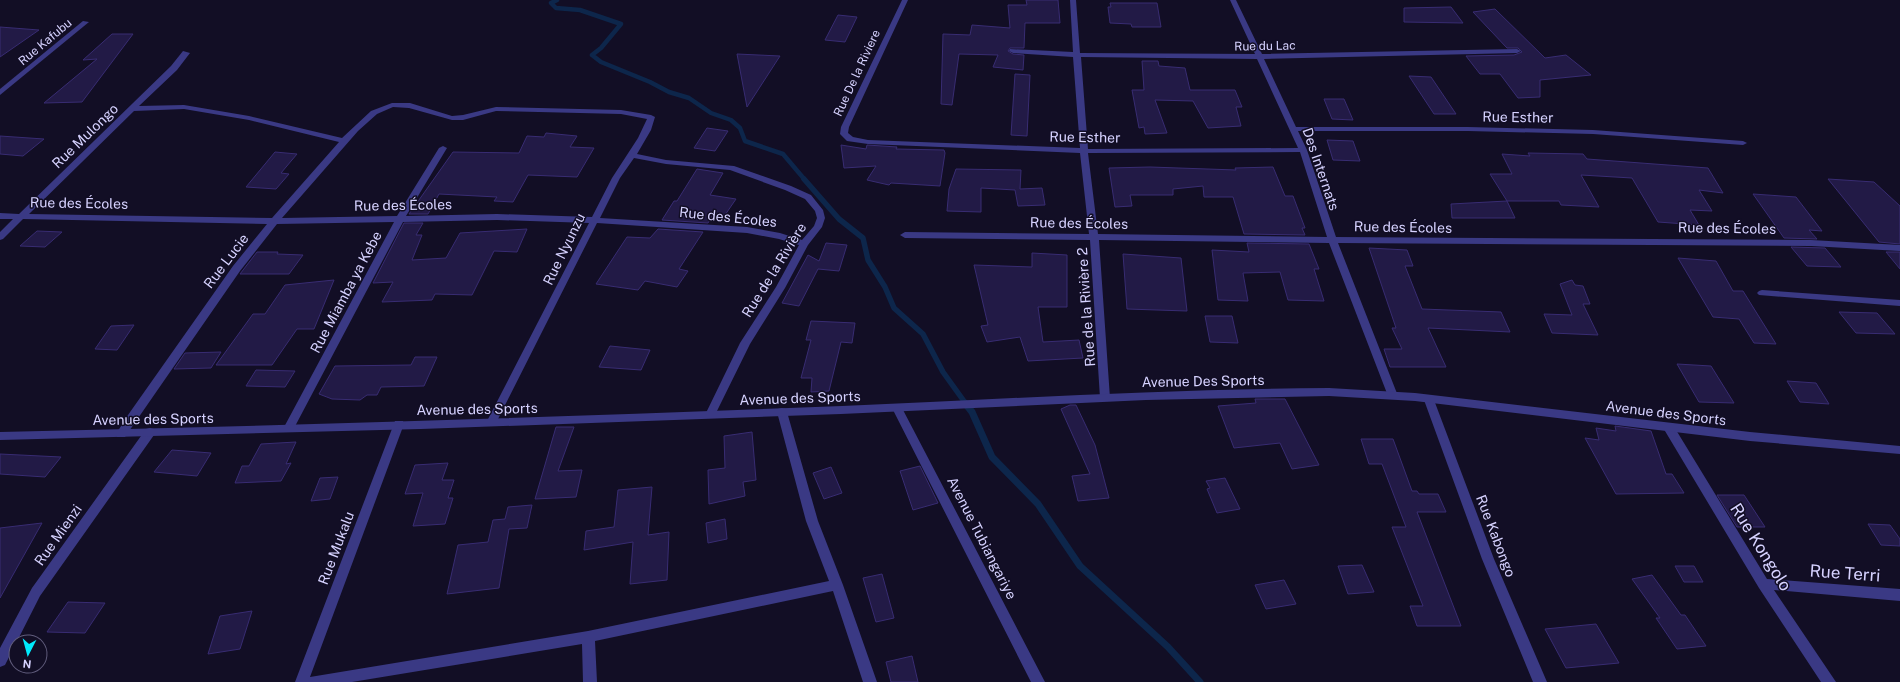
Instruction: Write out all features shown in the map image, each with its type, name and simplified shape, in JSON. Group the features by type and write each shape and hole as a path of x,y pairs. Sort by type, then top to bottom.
{"street":[{"name":"Rue De la Riviere","path":"868,142 850,139 844,134 845,128 905,0"},
{"name":"Rue de la Rivière 2","path":"1072,0 1075,55 1094,237 1105,398"},
{"name":"Des Internats","path":"1233,0 1261,57 1303,150 1332,240 1393,396"},
{"name":"Rue Kafubu","path":"0,93 85,22"},
{"name":"Rue du Lac","path":"1013,51 1075,55 1261,57 1517,51"},
{"name":"Rue Mulongo","path":"0,237 174,68 186,53"},
{"name":"Rue Nyunzu","path":"368,116 384,107 392,105 418,106 438,116 453,118 464,117 488,110 621,112 651,117 652,122 616,178 491,423"},
{"path":"131,109 184,107 249,118 346,141"},
{"name":"Rue Lucie","path":"121,434 255,244 368,116"},
{"name":"Rue Esther","path":"1293,128 1468,129 1592,132 1743,143"},
{"name":"Rue Esther","path":"868,142 1084,151 1303,150"},
{"name":"Rue Miamba ya Kebe","path":"288,429 400,218 443,148"},
{"name":"Rue de la Rivière","path":"631,155 666,162 731,168 788,188 808,197 819,210 821,218 818,227 804,244 780,288 745,343 710,415"},
{"name":"Rue des Écoles","path":"0,216 275,222 497,217 747,230 780,236 804,244"},
{"name":"Rue des Écoles","path":"905,235 1332,240 1811,243 1900,248"},
{"path":"1762,293 1900,303"},
{"name":"Avenue Des Sports","path":"954,405 1105,398 1334,392 1429,400"},
{"name":"Avenue des Sports","path":"1429,400 1824,445 1900,450"},
{"name":"Rue Kabongo","path":"1429,400 1488,558 1540,682"},
{"name":"Avenue des Sports","path":"0,436 288,429 400,424 491,423 954,405"},
{"name":"Avenue Tubiangariye","path":"897,408 1038,682"},
{"path":"782,412 812,521 837,585 870,682"},
{"name":"Rue Mukalu","path":"302,682 400,424"},
{"name":"Rue Kongolo","path":"1669,428 1763,584 1829,682"},
{"name":"Rue Mienzi","path":"0,661 36,592 150,432"},
{"name":"Rue Terri","path":"1763,584 1900,595"},
{"path":"314,682 588,637 837,585"},
{"path":"588,637 590,682"}],"building":[{"path":"1026,0 1058,0 1060,23 1025,23 1024,48 1010,48 1008,51 1013,54 1024,55 1023,70 993,67 998,55 959,54 952,105 941,104 943,34 970,35 972,25 1010,28 1008,5 1027,5"},
{"path":"1110,3 1157,3 1161,27 1132,27 1131,24 1110,23 1108,7 1111,7"},
{"path":"1451,7 1463,23 1404,22 1404,8"},
{"path":"1495,9 1545,58 1566,55 1591,75 1540,80 1540,97 1518,98 1500,74 1480,74 1466,56 1514,55 1522,52 1518,48 1507,48 1473,12"},
{"path":"838,15 857,17 845,42 825,40"},
{"path":"0,27 39,30 0,57"},
{"path":"112,34 133,34 82,102 44,103 97,59 83,60"},
{"path":"737,54 780,56 747,107"},
{"path":"1142,61 1158,61 1159,66 1185,68 1190,90 1235,90 1242,107 1236,107 1241,126 1208,128 1193,101 1155,100 1167,133 1145,134 1144,127 1139,128 1132,90 1144,90"},
{"path":"1015,74 1030,75 1027,136 1011,135"},
{"path":"1409,76 1431,77 1456,114 1434,114"},
{"path":"1324,99 1344,99 1353,120 1332,119"},
{"path":"707,128 728,131 715,151 694,148"},
{"path":"546,133 577,136 570,147 594,148 577,177 528,175 513,202 494,201 497,197 439,194 428,214 409,214 453,152 519,153 527,136 544,137"},
{"path":"0,136 44,139 23,156 0,154"},
{"path":"1327,140 1353,141 1360,161 1333,160"},
{"path":"841,145 866,149 867,145 897,147 896,149 944,150 945,153 940,186 891,183 889,185 867,180 876,166 844,168"},
{"path":"275,152 297,154 281,173 289,174 276,189 246,187"},
{"path":"1528,153 1583,154 1587,159 1708,168 1723,193 1699,190 1712,211 1690,210 1699,225 1658,222 1632,178 1581,175 1599,207 1561,205 1559,201 1507,201 1490,174 1512,174 1502,154 1530,156"},
{"path":"1150,167 1236,170 1235,168 1273,167 1285,196 1293,196 1305,228 1302,228 1305,235 1244,234 1233,197 1204,197 1203,186 1173,189 1173,195 1130,195 1132,206 1115,207 1109,168"},
{"path":"697,169 723,173 710,195 736,199 725,215 714,213 708,223 662,220 674,201 677,201"},
{"path":"956,169 1021,170 1020,189 1042,188 1045,205 1018,206 1015,190 981,188 981,212 947,211 949,189"},
{"path":"1828,179 1874,182 1900,206 1900,244 1879,242"},
{"path":"1753,194 1796,197 1822,231 1809,230 1817,239 1784,238"},
{"path":"1507,201 1515,218 1452,218 1451,204"},
{"path":"404,223 423,223 416,235 422,235 412,260 446,258 460,233 527,229 517,252 494,251 472,295 435,294 432,300 382,302 393,282 373,283"},
{"path":"658,229 703,232 679,269 688,271 677,287 645,281 638,290 596,284 627,237 650,238"},
{"path":"37,231 62,232 45,247 20,246"},
{"path":"826,243 847,245 839,271 818,269 799,306 782,303 808,255 819,261"},
{"path":"1247,243 1309,244 1319,269 1314,269 1324,301 1288,300 1280,272 1243,273 1248,301 1218,300 1212,250 1249,252"},
{"path":"1791,247 1825,248 1841,267 1807,266"},
{"path":"1369,248 1407,250 1413,266 1405,266 1422,309 1501,312 1510,332 1428,328 1446,367 1390,367 1384,349 1402,349 1392,328 1396,328"},
{"path":"257,252 278,252 277,254 303,255 289,274 240,274"},
{"path":"1886,252 1900,252 1900,269"},
{"path":"1032,253 1067,255 1067,307 1038,307 1043,342 1079,340 1083,358 1028,361 1020,337 987,342 981,326 988,325 974,265 1032,267"},
{"path":"1123,254 1181,258 1187,311 1127,309"},
{"path":"1678,258 1716,261 1733,291 1743,291 1776,344 1754,343 1739,319 1713,317"},
{"path":"334,280 314,329 297,329 272,365 216,365 253,314 265,314 285,285"},
{"path":"1572,280 1575,285 1583,286 1590,304 1583,304 1598,335 1552,333 1544,314 1572,315 1560,284"},
{"path":"1839,312 1877,313 1895,334 1856,333"},
{"path":"1205,316 1232,316 1238,343 1210,342"},
{"path":"811,321 855,323 852,343 841,342 829,391 811,392 812,378 801,378 811,340 806,340"},
{"path":"134,325 117,350 95,349 111,326"},
{"path":"610,346 650,350 641,370 599,367"},
{"path":"221,352 211,368 174,369 185,353"},
{"path":"415,357 437,357 424,386 381,387 377,395 367,395 360,400 332,399 319,394 335,366 411,365"},
{"path":"1677,364 1711,366 1734,403 1699,402"},
{"path":"256,370 295,371 285,387 246,386"},
{"path":"1787,381 1816,383 1829,404 1800,402"},
{"path":"1255,399 1285,399 1319,465 1292,469 1280,443 1234,448 1218,406 1256,403"},
{"path":"1070,405 1076,405 1095,445 1109,498 1078,501 1072,476 1090,474 1061,409"},
{"path":"1615,426 1651,431 1666,474 1672,474 1684,493 1616,494 1585,438 1599,440 1596,428 1616,431"},
{"path":"556,427 574,427 558,471 582,470 576,497 535,499"},
{"path":"752,432 756,480 743,482 745,496 709,504 708,470 725,468 724,436"},
{"path":"1361,439 1393,439 1412,491 1417,491 1419,494 1438,494 1446,512 1417,512 1461,626 1417,626 1410,606 1423,606 1392,527 1406,527 1382,464 1369,464"},
{"path":"296,442 286,464 291,463 281,481 235,483 242,466 249,466 261,444"},
{"path":"172,450 211,453 197,476 154,472"},
{"path":"0,454 61,457 45,477 0,474"},
{"path":"448,463 442,480 454,480 448,498 453,498 445,524 413,526 423,493 405,494 415,465"},
{"path":"920,466 938,503 913,510 900,471"},
{"path":"831,467 842,493 824,499 813,473"},
{"path":"338,477 330,499 311,501 320,478"},
{"path":"1225,478 1240,509 1217,513 1207,489 1210,488 1206,481"},
{"path":"652,487 648,535 669,532 667,580 630,584 633,542 584,550 586,531 614,527 618,490"},
{"path":"1717,495 1744,495 1765,527 1737,527"},
{"path":"532,505 527,528 509,529 499,588 447,594 458,545 488,542 493,520 505,519 508,507"},
{"path":"725,519 727,539 708,543 706,523"},
{"path":"42,523 0,598 0,528"},
{"path":"1868,524 1890,525 1900,539 1900,546 1881,545"},
{"path":"1362,565 1374,592 1348,594 1338,566"},
{"path":"1675,566 1694,566 1703,582 1684,582"},
{"path":"882,574 894,618 876,622 863,578"},
{"path":"1652,575 1681,615 1685,615 1706,646 1677,649 1656,618 1660,618 1632,579"},
{"path":"1284,580 1296,604 1266,609 1255,585"},
{"path":"68,602 105,603 85,633 47,632"},
{"path":"252,611 240,649 208,654 220,616"},
{"path":"1596,624 1619,663 1566,668 1545,629"},
{"path":"912,656 918,682 891,682 886,662"}],"waterway":[{"path":"557,0 551,3 556,8 580,10 621,24 601,48 592,55 601,62 650,82 669,92 689,98 711,113 731,120 740,128 745,141 783,154 805,180"},
{"path":"804,179 839,219 863,238 868,260 885,287 894,308 923,334 943,372 966,404"},
{"path":"965,403 972,412 992,457 1038,504 1080,566 1168,647 1200,682"}]}
